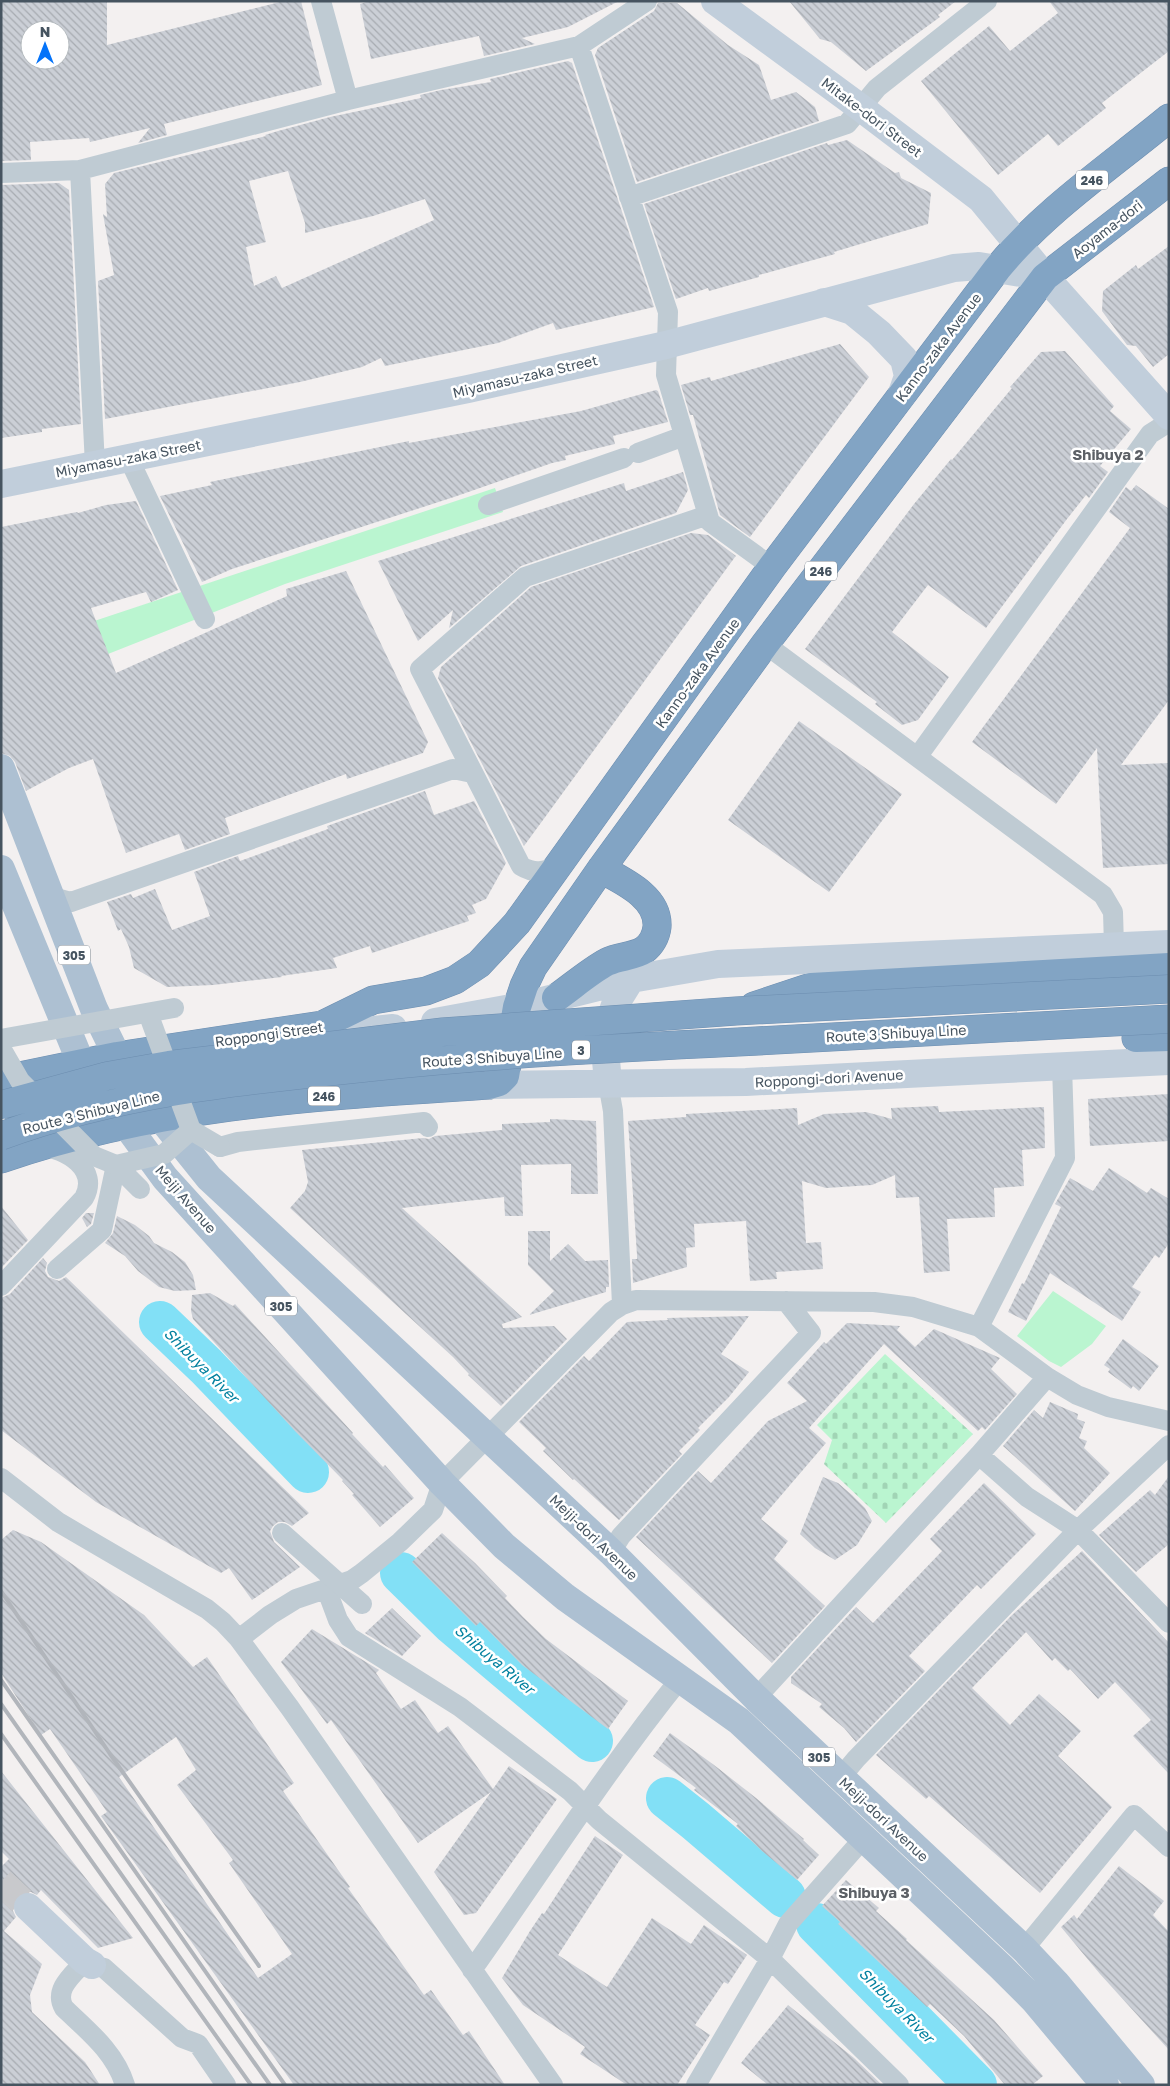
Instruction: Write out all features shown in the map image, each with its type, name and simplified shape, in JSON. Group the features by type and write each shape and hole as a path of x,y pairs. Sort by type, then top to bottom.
{"highway":[{"name":"246","path":"1018,245 1046,218 1169,118"},
{"name":"Aoyama-dori","path":"1045,277 1169,180"},
{"name":"Kanno-zaka Avenue","path":"322,1025 373,1000 426,991 455,980 479,964 500,944 772,567 997,269 1018,245"},
{"name":"246","path":"1,1159 39,1146 160,1117 300,1098 489,1085 499,1082 505,1076 517,1007 533,967 601,869 765,644 1045,277"},
{"path":"556,998 608,961 637,954 652,942 656,932 655,913 650,903 637,890 601,869"},
{"path":"736,1011 811,988 1169,967"},
{"name":"Route 3 Shibuya Line","path":"1,1105 107,1076 169,1065 443,1032 736,1011 1169,989"},
{"name":"Route 3 Shibuya Line","path":"1,1136 69,1115 173,1092 442,1060 578,1050 1169,1019"},
{"name":"Roppongi Street","path":"81,1064 117,1056 322,1025"},
{"path":"578,1050 727,1059 1169,1038"},
{"name":"246","path":"1,1083 20,1076 81,1064"},
{"name":"246","path":"1,1109 36,1098 81,1064"},
{"name":"246","path":"1,1130 50,1115 125,1124"}],"main road":[{"name":"305","path":"1,768 94,1008 117,1056 160,1117 209,1178 487,1438"},
{"name":"Meiji Avenue","path":"1,869 81,1064 164,1178 442,1483"},
{"name":"Meiji-dori Avenue","path":"487,1438 610,1552 756,1698 1024,1949 1056,1983 1141,2085"},
{"name":"Meiji-dori Avenue","path":"442,1483 504,1546 565,1598 739,1721 1027,1994 1105,2085"}],"street":[{"path":"321,1 348,100"},
{"path":"1,173 80,170 348,100 579,46 647,1"},
{"name":"Mitake-dori Street","path":"715,1 981,199 1045,277 1169,416"},
{"path":"629,197 847,124 877,88 980,3"},
{"path":"579,46 668,312 666,375 710,522 772,567"},
{"path":"80,170 95,465"},
{"name":"Miyamasu-zaka Street","path":"1,484 459,391 666,345 954,268 979,266 1045,277"},
{"path":"824,302 852,310 872,326 904,359 908,376 901,396"},
{"path":"918,756 1150,434 1169,422"},
{"path":"488,505 684,436"},
{"path":"129,458 205,619"},
{"path":"558,866 538,872 528,871 521,866 420,669 525,576 708,515"},
{"path":"765,644 1103,895 1114,912 1114,946"},
{"path":"50,896 71,902 454,769 472,773"},
{"path":"517,1007 631,979 718,964 1169,944"},
{"path":"622,1305 613,1111 608,1083 604,1037 615,1005 631,979"},
{"path":"1,1039 174,1008 172,997"},
{"name":"Roppongi Street","path":"322,1025 374,1030 457,1019 517,1007"},
{"path":"148,1013 191,1130 220,1147 238,1142 426,1124"},
{"path":"1,1048 20,1081 94,1156 116,1165 140,1189"},
{"name":"Roppongi-dori Avenue","path":"489,1085 746,1082 1169,1061"},
{"path":"979,1327 1065,1158 1062,1066"},
{"path":"116,1165 164,1154 191,1130"},
{"path":"1,1286 84,1198 88,1189 85,1172 68,1155 54,1148 39,1146"},
{"path":"57,1269 102,1230 116,1165"},
{"path":"239,1639 270,1615 296,1599 352,1580 400,1542 432,1510 442,1483 611,1312 622,1305 636,1300 874,1302 914,1307 979,1327 1047,1377 1077,1395 1108,1407 1169,1421"},
{"path":"610,1552 628,1529 811,1333 786,1301"},
{"path":"756,1698 1047,1377"},
{"path":"849,1786 846,1771 856,1759 1078,1530 1169,1445"},
{"path":"979,1454 1027,1497 1078,1530 1169,1623"},
{"path":"1,1478 58,1522 207,1609 239,1639 290,1708 553,2085"},
{"path":"282,1533 362,1604"},
{"path":"326,1588 338,1620 349,1637 460,1707 562,1786 636,1850 770,1959 898,2085"},
{"path":"472,1970 585,1805 680,1679"},
{"path":"1024,1949 1134,1815 1169,1847"},
{"path":"696,2085 770,1959 786,1928 810,1897 863,1839"},
{"path":"28,1907 88,1963 104,1968 182,2038 198,2044 226,2085"},
{"path":"88,1963 62,1988 61,2002 64,2008 110,2054 125,2085"}],"green space":[{"path":"495,488 503,512 285,584 22,688 16,647"},
{"path":"1053,1291 1106,1326 1092,1344 1061,1367 1049,1361 1017,1336"},
{"path":"885,1354 973,1434 886,1523 824,1464 832,1440 817,1425"}],"building":[{"path":"1,1 107,1 107,45 284,1 301,1 322,85 164,124 167,135 138,143 150,128 90,142 89,138 30,142 31,160 1,161"},
{"path":"370,1 619,1 568,27 522,38 535,44 484,56 479,36 371,59 360,4"},
{"path":"789,1 956,1 938,15 940,17 866,71 831,42 820,39"},
{"path":"1049,1 1169,1 1169,51 1102,103 1106,108 1058,146 1048,134 998,175 921,81 989,26 1010,51 1058,13"},
{"path":"658,3 677,3 728,45 759,65 771,100 796,92 815,107 819,121 637,182 595,55 598,48 654,11"},
{"path":"568,61 572,63 654,307 556,330 553,323 498,343 385,366 381,358 362,367 300,382 105,419 98,281 114,275 103,214 107,217 105,184 114,173 266,136 330,117 421,98 420,95 491,82 490,79","holes":["288,171 305,223 305,233 373,216 425,199 434,220 282,288 276,276 254,286 246,247 266,242 249,181"]},
{"path":"847,140 895,173 899,172 901,178 931,193 928,224 834,252 835,254 759,275 759,277 709,291 708,288 676,299 644,204 827,143 828,145"},
{"path":"59,183 69,190 81,424 42,429 42,432 1,438 1,185"},
{"path":"1169,246 1169,354 1153,367 1136,346 1127,345 1102,311 1103,291 1136,265 1138,269"},
{"path":"840,344 869,377 750,537 720,515 693,415 690,415 681,385 710,377 711,381"},
{"path":"1065,351 1114,406 1110,411 1131,429 1100,466 1108,472 1089,498 1086,495 1067,519 986,628 928,585 892,632 949,677 918,720 902,725 875,704 877,702 805,649 914,504 1012,388 1010,387 1041,352"},
{"path":"658,391 668,422 613,436 615,444 565,456 566,460 232,569 202,582 160,496 212,485 210,482 409,441 409,443 581,411"},
{"path":"683,472 688,490 676,513 521,566 449,628 453,610 418,641 378,561 624,483 626,491"},
{"path":"1136,485 1169,509 1169,700 1121,765 1169,763 1169,864 1103,868 1097,748 1056,804 972,742 1130,528 1109,512 1126,487 1131,491"},
{"path":"136,501 178,590 151,602 146,592 91,608 116,673 287,596 286,589 346,571 428,742 423,753 347,779 346,774 225,818 230,834 185,850 179,834 126,853 93,759 69,768 26,791 15,762 10,756 1,753 1,527 78,513 106,505"},
{"path":"691,533 708,535 736,556 524,846 438,678 441,667 531,587"},
{"path":"799,721 902,794 829,892 728,820"},
{"path":"425,791 434,815 474,801 506,863 486,899 472,905 476,913 467,916 469,921 372,953 370,946 333,958 337,968 282,977 213,985 167,987 134,968 129,947 121,929 118,931 107,902 131,894 133,898 155,889 172,930 210,916 194,872 238,856 240,861 328,829 327,826"},
{"path":"1169,1094 1169,1141 1090,1146 1088,1099"},
{"path":"938,1106 939,1112 1044,1107 1045,1148 1022,1150 1024,1186 994,1188 995,1217 947,1219 950,1271 924,1273 919,1197 896,1198 895,1175 872,1185 826,1188 802,1181 806,1243 821,1242 823,1269 776,1272 777,1279 750,1281 746,1221 694,1224 695,1247 686,1248 687,1267 633,1283 632,1259 637,1259 637,1255 628,1121 686,1117 686,1114 797,1108 798,1125 824,1114 866,1112 892,1119 891,1108"},
{"path":"550,1119 596,1121 598,1194 571,1194 571,1164 521,1165 523,1216 505,1216 504,1197 402,1208 522,1317 502,1324 503,1328 554,1326 567,1339 501,1406 468,1375 453,1357 290,1208 305,1191 308,1182 302,1150 423,1138 429,1139 435,1136 502,1130 502,1124 550,1122"},
{"path":"1109,1168 1147,1193 1151,1188 1169,1199 1169,1243 1159,1258 1155,1255 1132,1287 1141,1292 1122,1321 1050,1273 1026,1321 1008,1312 1022,1283 1024,1284 1061,1207 1055,1204 1070,1178 1093,1191"},
{"path":"1,1206 28,1240 1,1268"},
{"path":"86,1213 94,1213 91,1224 87,1227 82,1218"},
{"path":"117,1216 135,1225 149,1236 154,1243 172,1252 185,1262 193,1275 196,1290 175,1291 159,1287 138,1271 125,1256 105,1243 113,1233"},
{"path":"528,1231 550,1231 550,1261 568,1244 585,1261 608,1260 609,1287 606,1287 606,1292 529,1315 554,1291 528,1265"},
{"path":"43,1258 47,1263 45,1271 48,1277 59,1281 66,1277 309,1513 292,1526 285,1522 278,1522 270,1531 274,1542 300,1567 252,1600 229,1568 221,1573 96,1502 1,1430 1,1298 10,1294"},
{"path":"210,1293 233,1306 235,1304 352,1434 383,1467 385,1465 414,1498 380,1527 352,1495 354,1494 343,1480 294,1430 193,1319 191,1311 192,1295"},
{"path":"749,1316 721,1354 749,1372 729,1397 698,1428 700,1430 679,1451 682,1454 619,1520 543,1451 546,1448 519,1422 584,1356 589,1361 627,1322 668,1320 667,1318"},
{"path":"847,1323 900,1326 897,1330 915,1347 934,1329 1000,1358 991,1369 1017,1394 985,1430 982,1427 978,1431 884,1344 809,1428 826,1443 761,1519 788,1541 774,1559 825,1606 772,1663 636,1537 698,1471 711,1483 768,1421 807,1401 787,1383 824,1342 826,1344"},
{"path":"1123,1339 1159,1366 1139,1391 1133,1386 1131,1389 1108,1372 1110,1369 1104,1365"},
{"path":"1050,1402 1078,1414 1077,1419 1085,1422 1079,1438 1087,1441 1084,1448 1110,1473 1075,1511 1003,1446 1034,1410 1043,1418"},
{"path":"1169,1476 1169,1544 1136,1572 1099,1535 1150,1490 1155,1495"},
{"path":"823,1477 838,1483 852,1495 865,1508 872,1521 857,1545 835,1560 815,1548 800,1534"},
{"path":"984,1483 1036,1534 981,1589 977,1585 909,1656 925,1671 856,1742 844,1728 819,1707 822,1704 791,1683 791,1677 856,1607 873,1623 942,1551 930,1539"},
{"path":"13,1530 41,1542 144,1615 193,1667 207,1657 294,1783 283,1791 350,1887 348,1888 424,1995 431,1990 463,2035 469,2031 505,2085 294,2085 101,1816 107,1812 50,1729 41,1735 1,1673 1,1540","holes":["176,1737 196,1770 177,1785 233,1860 229,1863 292,1954 258,1978 119,1777"]},
{"path":"442,1533 475,1563 507,1596 505,1598 546,1639 628,1701 608,1729 522,1665 480,1622 476,1626 412,1562"},
{"path":"1082,1551 1169,1643 1169,1774 1133,1736 1151,1720 1115,1682 1098,1699 1070,1669 1068,1671 1055,1658 1052,1661 1026,1632 972,1688 1010,1725 1039,1694 1081,1731 1058,1756 1112,1807 1040,1893 929,1796 926,1799 876,1755 1011,1616"},
{"path":"392,1608 421,1636 402,1656 365,1633"},
{"path":"312,1629 379,1670 376,1673 401,1709 415,1700 438,1733 448,1726 493,1789 509,1766 557,1799 476,1913 464,1915 434,1872 491,1792 418,1843 331,1720 327,1724 281,1662"},
{"path":"670,1733 756,1798 804,1839 819,1855 797,1880 762,1851 736,1826 738,1824 694,1790 696,1788 653,1756"},
{"path":"1,1771 133,1938 98,1948 41,1890 37,1895 31,1892 24,1892 16,1897 13,1911 16,1917 4,1931 42,1964 30,1995 32,2012 85,2062 100,2085 1,2085 1,1867 9,1859 1,1851"},
{"path":"595,1836 623,1855 558,1955 607,1987 652,1918 691,1944 704,1925 747,1955 728,1984 724,1982 695,2025 710,2035 677,2085 627,2085 580,2054 585,2047 523,2005 502,1978 530,1931 542,1913 544,1914"},
{"path":"1119,1866 1164,1901 1153,1915 1169,1932 1169,2050 1100,1974 1061,1927 1074,1915 1077,1919"},
{"path":"846,1880 879,1908 876,1911 906,1940 994,2020 1043,2076 1032,2085 1005,2085 964,2036 930,2004 927,2007 838,1924 840,1922 822,1906"},
{"path":"788,2005 854,2058 882,2085 768,2085 741,2063"}],"waterway":[{"name":"Shibuya River","path":"160,1322 206,1366 308,1472"},
{"name":"Shibuya River","path":"401,1573 453,1624 592,1741"},
{"name":"Shibuya River","path":"667,1798 785,1897"},
{"name":"Shibuya River","path":"817,1924 976,2085"}],"tunnel":[{"path":"1,1882 28,1907"}],"railway":[{"path":"1,1591 110,1754 259,1966"},
{"path":"1,1680 285,2085"},
{"path":"1,1704 270,2085"},
{"path":"1,1734 251,2085"}],"district":[{"name":"Shibuya 2","path":"1108,454"},
{"name":"Shibuya 3","path":"874,1892"}]}
